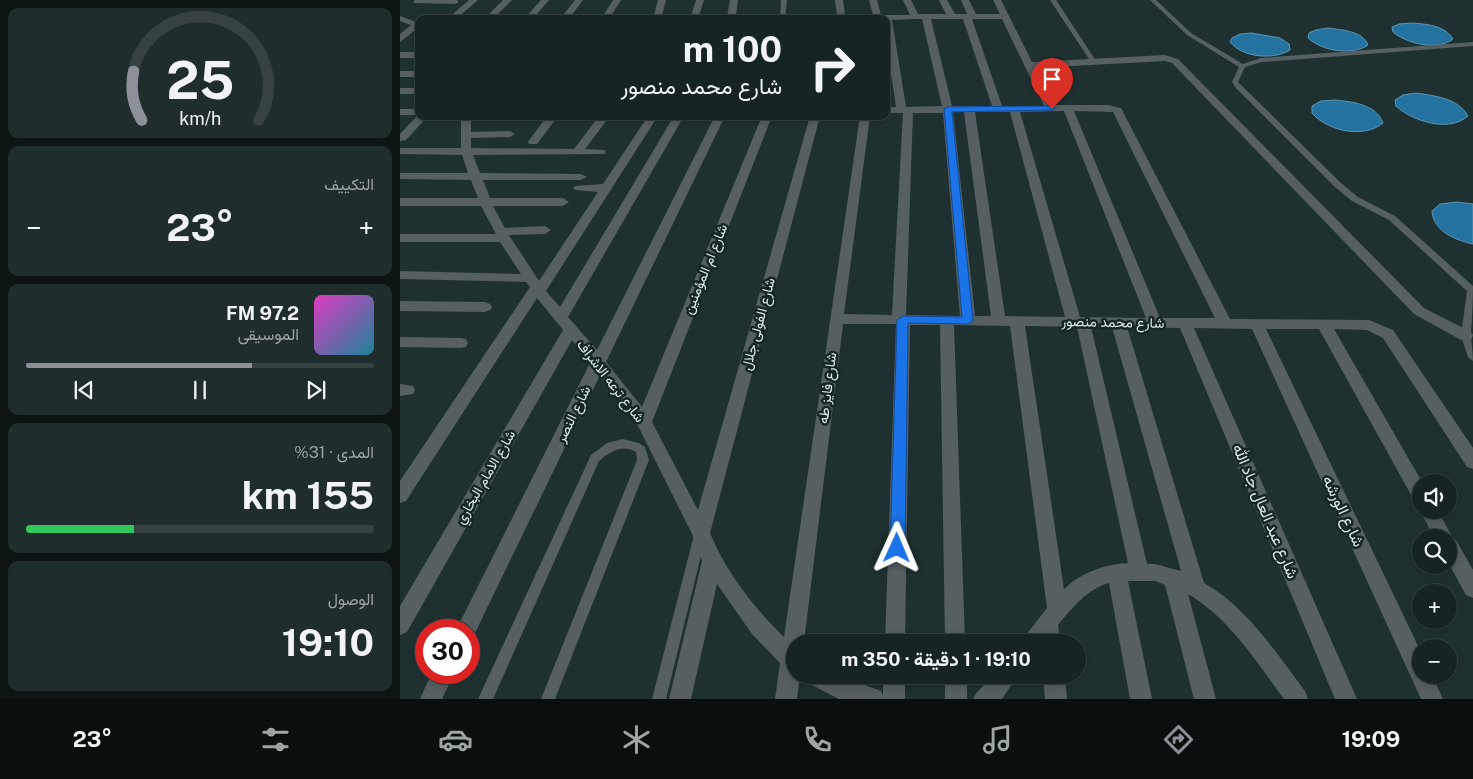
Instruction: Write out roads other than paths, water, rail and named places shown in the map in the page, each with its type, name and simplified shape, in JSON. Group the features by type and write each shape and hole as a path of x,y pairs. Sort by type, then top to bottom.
{"street":[{"path":"456,15 474,0"},
{"path":"492,15 508,0"},
{"path":"532,15 545,0"},
{"path":"567,15 579,0"},
{"path":"608,15 617,0"},
{"path":"658,15 662,0"},
{"path":"695,15 700,0"},
{"path":"732,15 734,0"},
{"path":"839,0 845,15"},
{"path":"873,0 882,15"},
{"path":"907,0 915,17"},
{"path":"943,0 952,17"},
{"path":"965,0 998,109"},
{"path":"997,0 1052,109"},
{"path":"409,7 418,1 454,2"},
{"path":"400,14 415,22"},
{"path":"890,17 1006,16"},
{"path":"926,17 948,109 968,320"},
{"path":"400,38 415,25"},
{"path":"890,47 905,110 895,634"},
{"path":"400,55 415,55"},
{"path":"1030,65 1165,58 1175,61 1420,311 1466,336"},
{"path":"400,74 415,74"},
{"path":"400,91 415,91"},
{"path":"890,110 1108,108 1117,110 1225,324"},
{"path":"969,109 999,321"},
{"path":"1014,109 1078,322 1139,571"},
{"path":"1068,109 1155,323"},
{"path":"400,112 415,112"},
{"path":"402,138 419,120"},
{"name":"شارع ترعه الاشراف","path":"466,120 466,151 485,202 503,235 535,285 644,422 701,533 712,561 759,627 786,655"},
{"path":"533,142 551,120"},
{"path":"577,152 602,120"},
{"path":"400,496 535,285 605,188 649,120"},
{"name":"شارع الامام البخاري","path":"400,625 677,120"},
{"name":"شارع النصر","path":"471,619 718,120"},
{"name":"شارع ام المؤمنين","path":"644,422 765,120"},
{"name":"شارع الفولى جلال","path":"701,533 814,120"},
{"name":"شارع فايز طه","path":"797,634 836,319 865,120"},
{"path":"465,134 510,134"},
{"path":"400,151 600,152"},
{"path":"400,176 476,177 580,183 605,188"},
{"path":"400,202 563,202"},
{"path":"400,238 503,235 544,230"},
{"path":"400,275 535,285"},
{"path":"400,306 485,307"},
{"name":"شارع محمد منصور","path":"836,319 1369,325 1388,334 1473,462"},
{"path":"947,320 955,634"},
{"path":"1017,321 1052,625"},
{"path":"1118,322 1195,586"},
{"name":"شارع عبد العال جاد الله","path":"1185,323 1346,699"},
{"name":"شارع الورشه","path":"1257,324 1432,699"},
{"path":"1324,325 1412,481"},
{"path":"400,342 461,343"},
{"path":"1457,560 1473,589"},
{"path":"680,699 712,561"},
{"path":"1042,634 1052,625 1072,595 1092,580 1117,573 1139,571 1173,577 1195,586 1219,606 1244,631 1297,699"},
{"path":"1117,573 1141,699"},
{"path":"1173,577 1205,699"},
{"path":"431,699 438,684"},
{"name":"شارع فايز طه","path":"786,699 789,684"},
{"path":"832,684 873,699"},
{"path":"894,684 894,699"},
{"path":"956,684 956,699"},
{"path":"984,699 995,691 1000,684"},
{"path":"1055,684 1056,699"}],"lane":[{"path":"782,15 784,0"},
{"path":"1053,0 1093,61"},
{"path":"1153,0 1189,34 1242,66 1271,59 1473,44"},
{"path":"1242,66 1235,82 1238,87 1338,185 1355,199 1392,218 1472,290 1466,336 1473,356"},
{"path":"485,699 595,458 612,446 632,444 641,450 643,460 548,699"},
{"path":"659,699 701,533"}],"water":[{"path":"1411,23 1440,28 1453,39 1447,43 1431,45 1414,43 1393,32 1392,27"},
{"path":"1328,28 1357,34 1368,45 1354,50 1337,50 1321,46 1308,38 1309,33"},
{"path":"1252,33 1280,38 1289,44 1290,50 1276,55 1259,56 1243,51 1230,42 1232,38 1240,34"},
{"path":"1416,93 1452,102 1464,110 1468,116 1451,124 1431,123 1411,116 1396,106 1395,100 1403,95"},
{"path":"1335,100 1363,105 1375,112 1383,123 1366,131 1346,131 1327,124 1312,113 1312,106 1321,101"},
{"path":"1457,202 1473,204 1473,244 1446,234 1433,218 1432,211 1440,204"}]}
